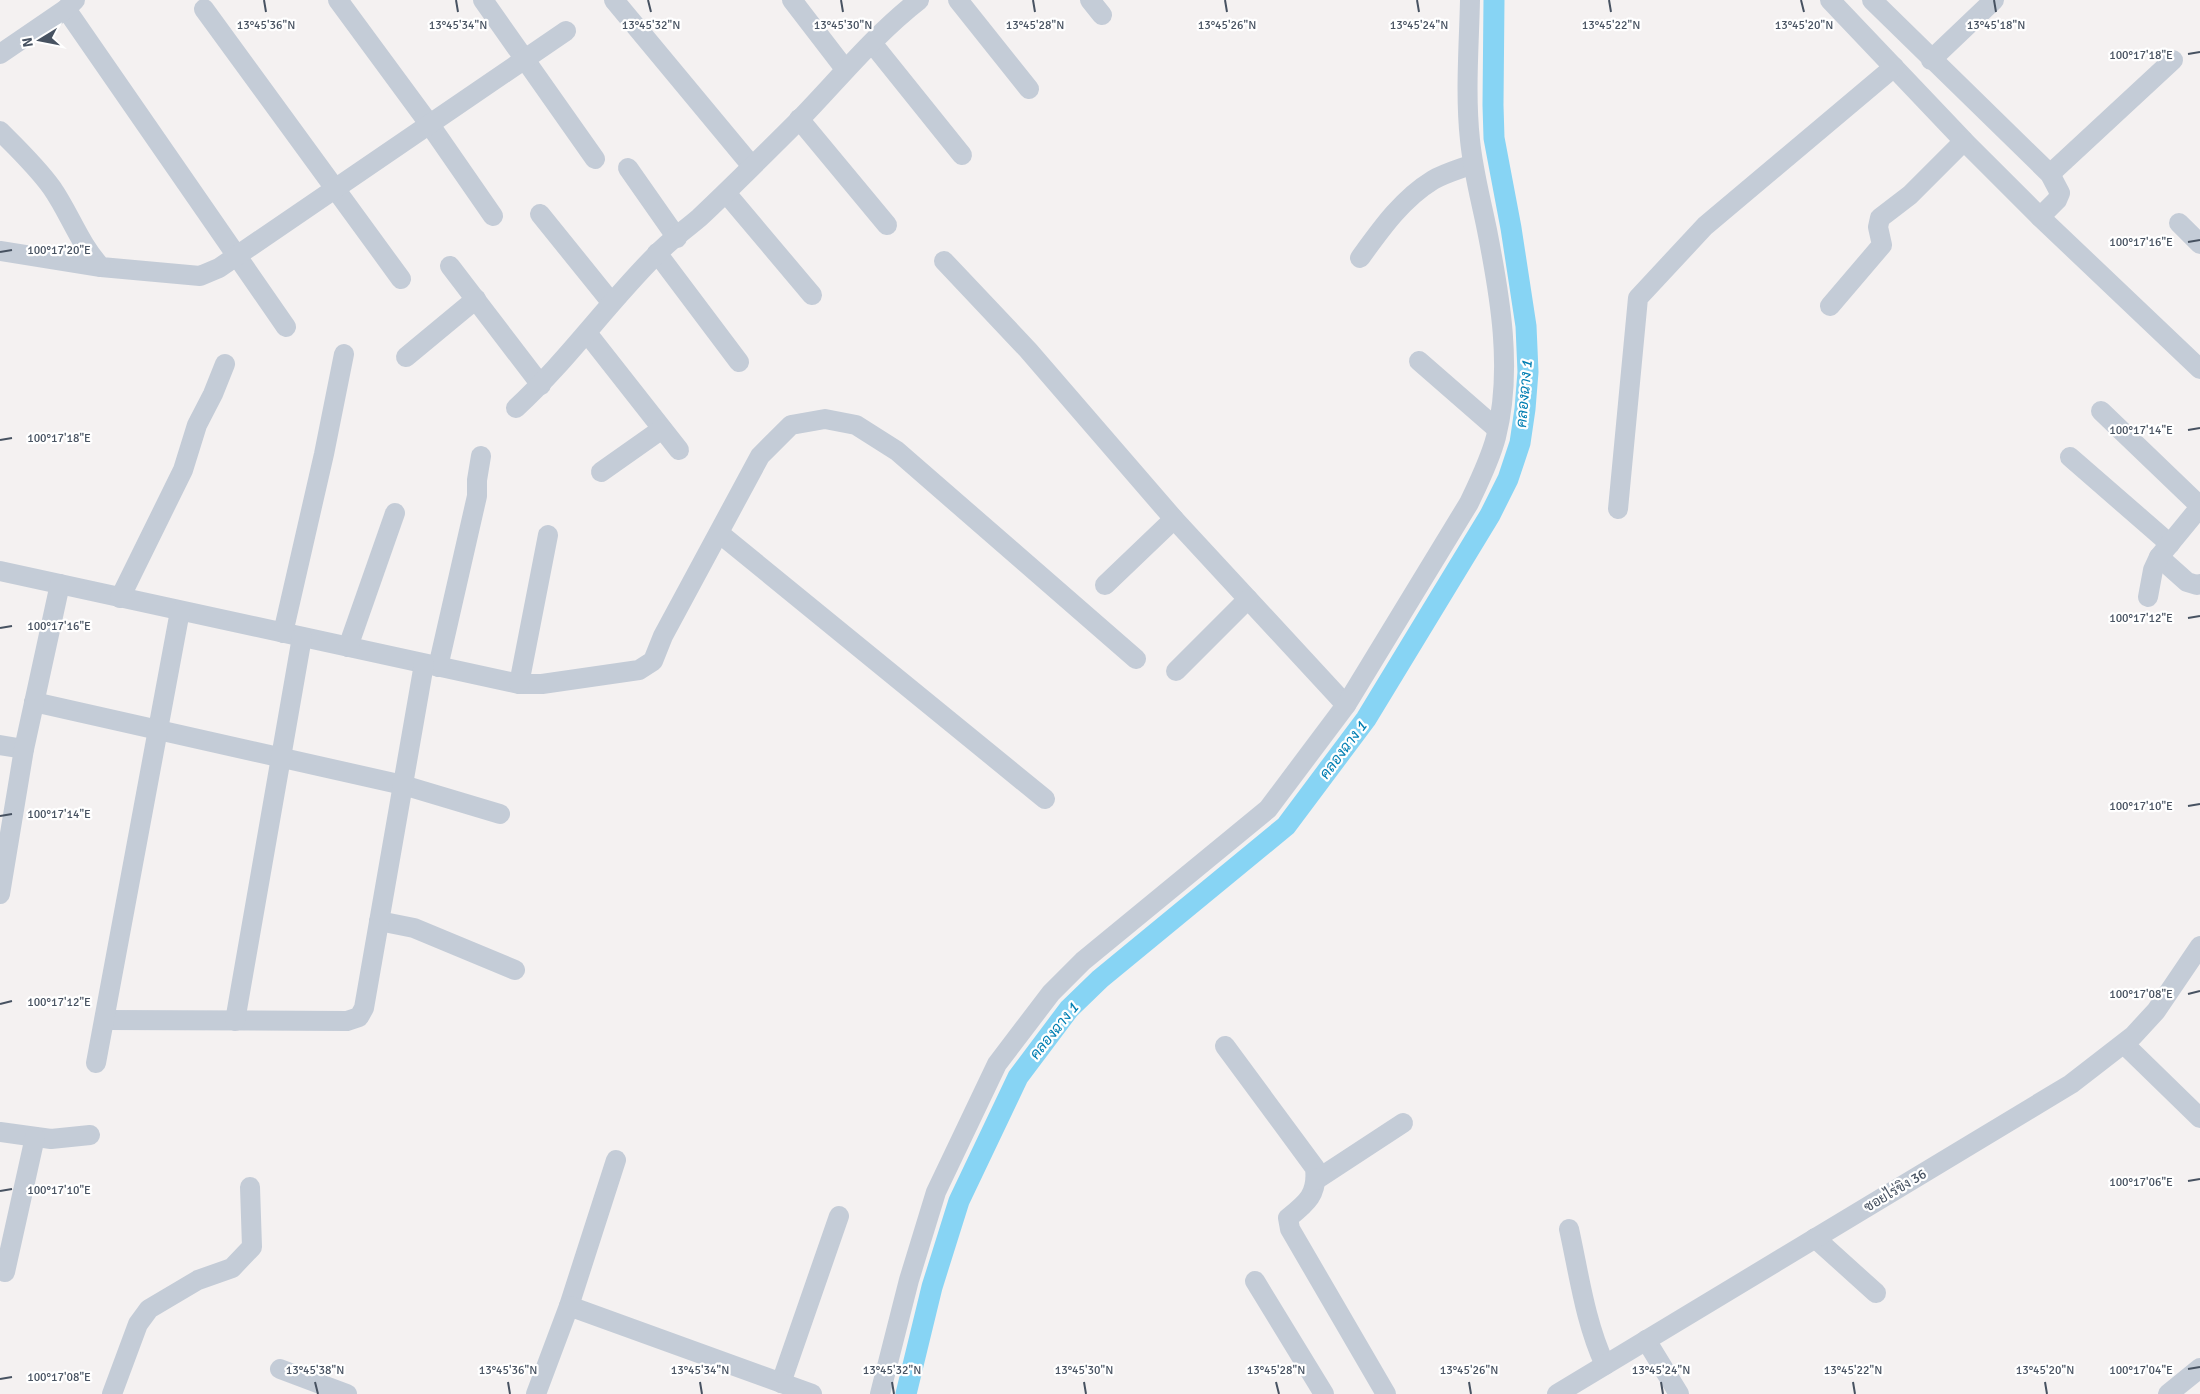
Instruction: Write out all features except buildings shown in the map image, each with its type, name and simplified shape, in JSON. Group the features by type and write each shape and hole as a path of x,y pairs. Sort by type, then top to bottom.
{"street":[{"path":"338,0 430,125 493,216"},
{"path":"483,0 595,159"},
{"path":"614,0 751,165"},
{"path":"792,0 845,69"},
{"path":"516,408 541,385 587,333 611,302 657,253 677,238 726,193 872,42 919,0"},
{"path":"958,0 1029,89"},
{"path":"880,1394 909,1280 936,1192 997,1064 1051,993 1083,960 1268,809 1346,705 1469,503 1485,469 1497,429 1504,372 1502,328 1487,232 1473,164 1468,105 1470,0"},
{"path":"1830,0 2040,218 2200,369"},
{"path":"1872,0 1931,60 2050,174 2060,193 2057,200 2040,218"},
{"path":"1931,60 1994,0"},
{"path":"0,54 71,5 236,256 286,327"},
{"path":"204,10 401,279"},
{"path":"0,251 101,266 200,276 219,268 566,31"},
{"path":"872,42 962,155"},
{"path":"2050,174 2173,60"},
{"path":"1618,509 1638,298 1705,226 1894,67"},
{"path":"799,119 887,225"},
{"path":"0,131 32,163 52,189 89,254 101,266"},
{"path":"1830,306 1882,245 1878,227 1880,218 1910,195 1964,141"},
{"path":"1360,258 1388,219 1408,200 1434,180 1473,164"},
{"path":"628,168 677,238"},
{"path":"726,193 812,295"},
{"path":"540,214 611,302"},
{"path":"2179,223 2200,244"},
{"path":"657,253 739,362"},
{"path":"944,261 1028,350 1174,519 1346,705"},
{"path":"450,266 541,385"},
{"path":"406,357 476,300"},
{"path":"587,333 679,450"},
{"path":"235,1020 281,758 292,635 344,354"},
{"path":"1419,361 1497,429"},
{"path":"120,598 183,470 196,425 213,394 225,364"},
{"path":"2101,411 2200,506 2164,550 2153,570 2148,597"},
{"path":"0,572 519,684 542,684 640,670 653,661 663,636 760,456 791,425 825,419 856,425 897,451 1136,659"},
{"path":"601,472 662,429"},
{"path":"106,1020 347,1021 359,1017 364,1008 403,785 431,665 477,496 477,480 481,456"},
{"path":"2070,457 2164,550 2186,582 2200,584"},
{"path":"348,647 395,513"},
{"path":"1105,585 1174,519"},
{"path":"719,533 1045,799"},
{"path":"519,684 548,535"},
{"path":"0,894 24,749 60,584"},
{"path":"1176,671 1248,600"},
{"path":"96,1063 106,1020 180,611"},
{"path":"34,702 158,728 403,785 500,814"},
{"path":"0,745 24,749"},
{"path":"379,921 414,928 515,970"},
{"name":"ซอยไร่ขิง 36","path":"1557,1394 2071,1084 2124,1044 2156,1011 2200,946"},
{"path":"2124,1044 2200,1118"},
{"path":"1225,1046 1315,1168 1316,1180 1306,1204 1288,1218 1290,1229 1386,1394"},
{"path":"1316,1180 1403,1123"},
{"path":"0,1132 51,1138 90,1135"},
{"path":"5,1272 35,1137"},
{"path":"536,1394 569,1306 616,1160"},
{"path":"112,1394 138,1324 149,1309 198,1280 232,1268 252,1247 250,1187"},
{"path":"781,1383 839,1216"},
{"path":"1569,1229 1589,1320 1597,1348 1605,1364"},
{"path":"1815,1238 1876,1292"},
{"path":"1255,1281 1324,1394"},
{"path":"569,1306 812,1394"},
{"path":"1646,1340 1679,1394"},
{"path":"2168,1394 2200,1368"},
{"path":"280,1369 347,1394"}],"waterway":[{"name":"คลองฉาง 1","path":"906,1394 932,1287 959,1201 1018,1077 1069,1009 1100,979 1286,826 1366,719 1490,515 1508,479 1520,443 1528,372 1526,326 1511,228 1494,138 1494,0"}]}
